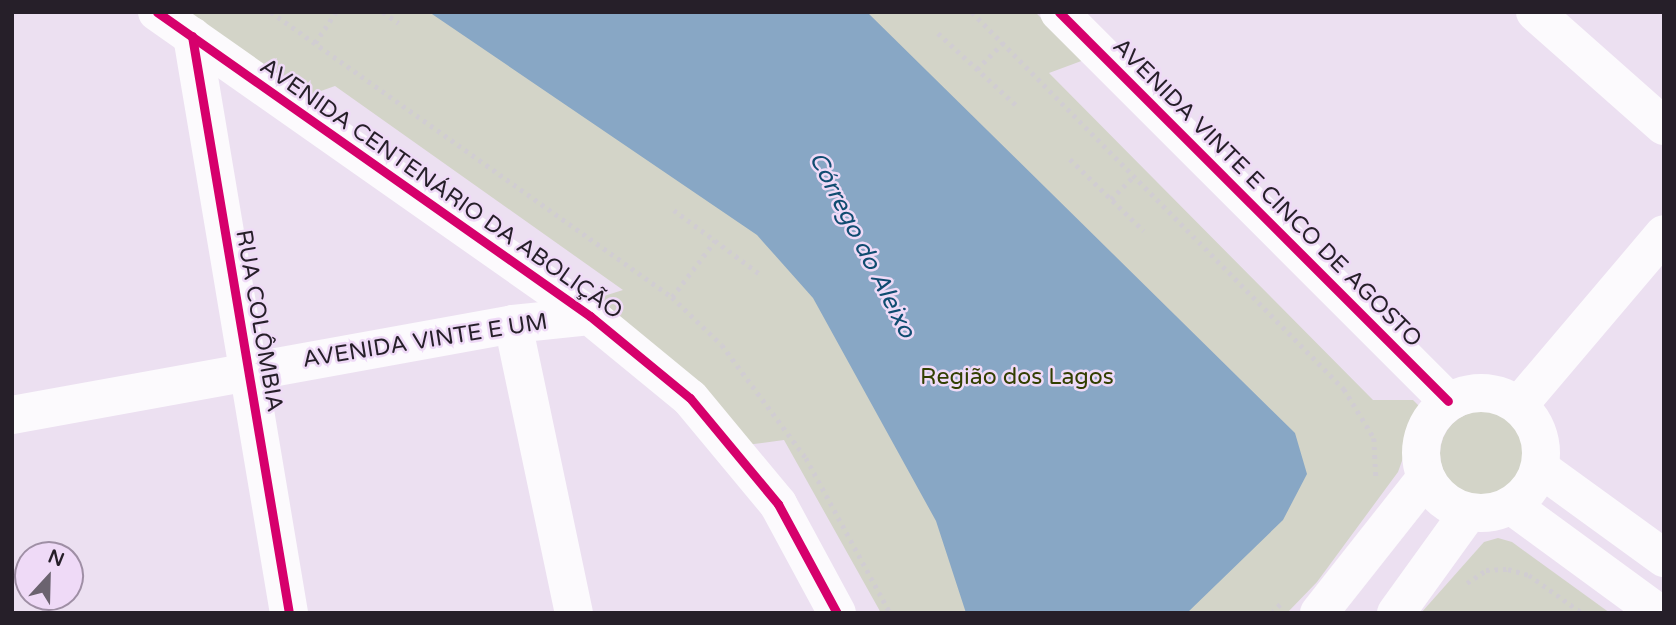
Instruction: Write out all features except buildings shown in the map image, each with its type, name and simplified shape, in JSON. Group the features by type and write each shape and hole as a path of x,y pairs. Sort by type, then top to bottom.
{"street":[{"name":"AVENIDA CENTENÁRIO DA ABOLIÇÃO","path":"157,12 590,316 690,398 778,504 837,613"},
{"name":"AVENIDA VINTE E CINCO DE AGOSTO","path":"1059,12 1448,401"},
{"path":"1535,12 1664,126"},
{"name":"RUA COLÔMBIA","path":"192,36 289,613"},
{"path":"1518,405 1664,234"},
{"name":"AVENIDA VINTE E UM","path":"12,415 513,324 590,316"},
{"path":"513,324 574,613"},
{"path":"1471,393 1496,394 1518,405 1538,434 1540,468 1530,490 1512,506 1468,513 1443,501 1425,479 1419,450 1427,422 1448,401 1471,393"},
{"path":"1540,468 1664,558"},
{"path":"1305,603 1425,479"},
{"path":"1512,506 1658,613"},
{"path":"1396,613 1468,513"}],"path":[{"path":"315,43 336,12"},
{"path":"383,12 400,23"},
{"path":"972,12 1344,389 1374,439 1374,481"},
{"path":"938,33 1017,106"},
{"path":"977,69 1003,43"},
{"path":"1070,159 1144,231"},
{"path":"1111,199 1133,176"},
{"path":"674,210 760,274"},
{"path":"672,297 715,241"},
{"path":"1458,589 1486,570 1508,569 1529,575 1582,613"},
{"path":"1272,613 1305,603"}],"green space":[{"name":"Região dos Lagos","path":"182,12 1035,12 1084,60 1049,73 1373,400 1413,400 1421,408 1398,472 1317,582 1287,613 881,613 784,440 746,445 588,301 623,290 335,86 304,97"},
{"path":"1475,411 1491,411 1514,423 1523,437 1526,454 1523,471 1514,485 1491,497 1475,497 1459,490 1447,478 1440,462 1440,446 1447,430 1459,418"},
{"path":"1498,538 1512,542 1610,613 1421,613 1484,542"}],"water":[{"name":"Córrego do Aleixo","path":"429,12 867,12 1295,433 1307,474 1283,520 1187,613 966,613 936,521 813,298 757,235"}],"cycle path":[{"path":"157,12 590,316 690,398 778,504 837,613"},
{"path":"1059,12 1448,401"},
{"path":"192,36 289,613"}]}
